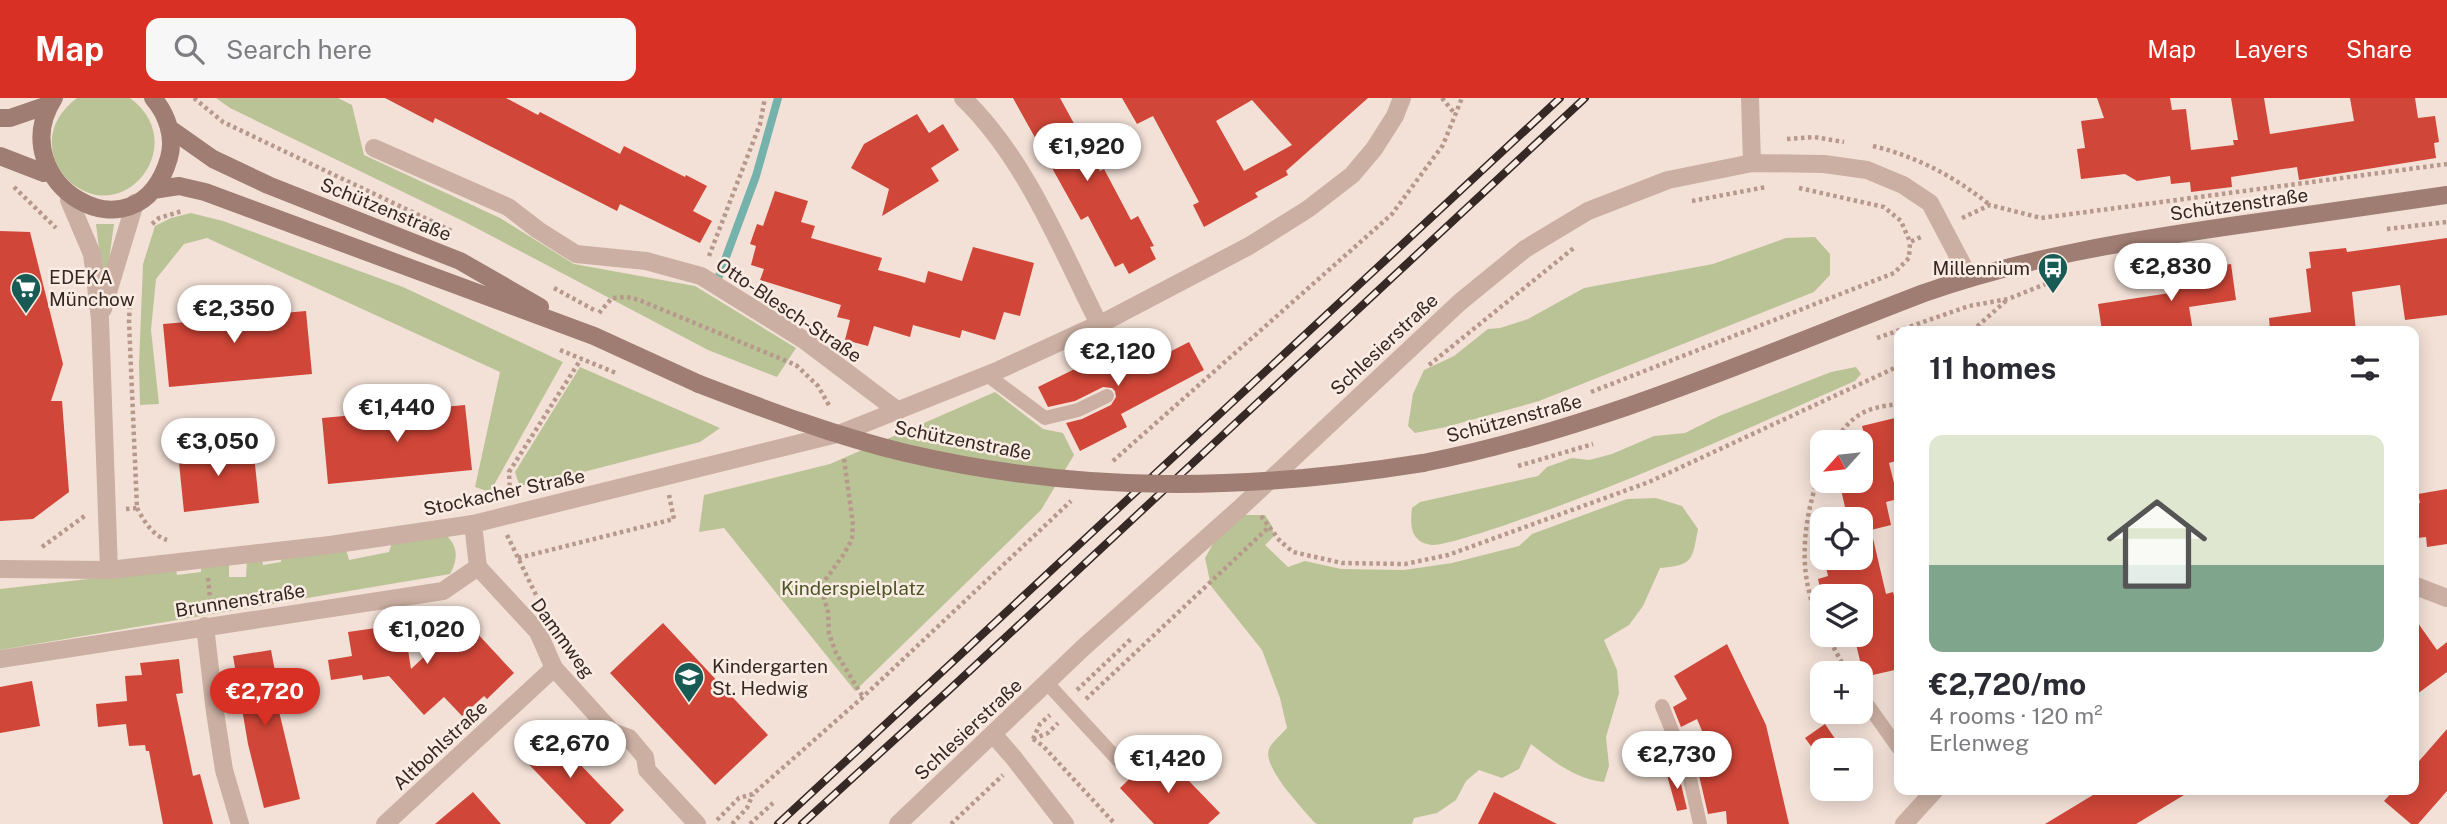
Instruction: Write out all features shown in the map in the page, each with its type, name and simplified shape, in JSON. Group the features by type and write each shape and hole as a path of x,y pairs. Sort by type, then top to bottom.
{"main road":[{"path":"51,102 40,121 37,138 38,156 44,173 54,188 69,200 90,209 113,209 135,203 153,190 165,171 171,149 169,128 161,107 153,98"},
{"path":"0,118 10,118 51,102"},
{"name":"Schützenstraße","path":"169,128 213,159 268,185 460,261 586,332"},
{"path":"0,156 44,173"},
{"name":"Schützenstraße","path":"153,190 179,186 205,192 586,332 699,384 805,424 880,446 943,461 1048,477 1107,483 1200,485 1314,479 1423,463 1521,442 1598,418 1969,277 2124,242 2447,195"}],"street":[{"path":"963,98 999,140 1032,192 1099,324"},
{"path":"898,411 987,375 1099,324 1249,246 1308,209 1352,175 1374,149 1395,116 1402,98"},
{"path":"1750,98 1752,163"},
{"name":"Otto-Blesch-Straße","path":"374,148 508,207 576,254 646,261 701,276 804,340 898,411"},
{"name":"Schlesierstraße","path":"898,824 1460,302 1525,249 1588,211 1668,180 1752,163 1824,164 1867,170 1903,185 1930,203 1969,277"},
{"path":"69,200 92,254 100,319 109,570"},
{"path":"100,319 135,203"},
{"name":"Stockacher Straße","path":"0,569 109,570 472,524 841,433 898,411"},
{"path":"472,524 478,567"},
{"name":"Brunnenstraße","path":"0,659 443,591 478,567"},
{"name":"Dammweg","path":"478,567 538,632 554,668 612,732 629,738 645,757 647,770 697,824"},
{"path":"2419,587 2447,598"},
{"path":"209,625 215,712 224,770 240,824"},
{"name":"Altbohlstraße","path":"385,824 554,668"},
{"path":"993,734 1065,824"},
{"path":"1904,824 1928,795"}],"lane":[{"path":"987,375 1045,418 1078,410 1107,396"},
{"path":"1047,683 1118,760"},
{"path":"1662,706 1688,770 1700,824"},
{"path":"1873,712 1894,742"}],"path":[{"path":"194,98 223,122"},
{"path":"701,276 760,124 765,98"},
{"path":"1442,98 1455,115"},
{"path":"1110,464 1392,214 1443,145 1462,98"},
{"path":"1682,202 1770,187"},
{"path":"1795,187 1884,207 1901,221 1910,242"},
{"path":"148,229 159,218 188,211"},
{"path":"1420,372 1581,242"},
{"path":"33,551 48,545 86,515 106,510 138,508 129,322 131,294"},
{"path":"598,313 612,298 627,297 639,300 796,365 818,386 841,433 853,525 852,539 823,583 821,592 828,612 829,634 836,653 863,697"},
{"path":"1978,326 2008,299"},
{"path":"538,632 541,607 518,558 505,516 509,472 581,359"},
{"path":"1270,506 1261,516 1280,541 1293,552 1342,563 1405,564 1448,555 1649,482 1894,369"},
{"path":"1843,430 1860,412 1873,407 1894,405"},
{"path":"518,558 674,519 665,477"},
{"path":"732,824 747,808 753,794 863,697 1081,492"},
{"path":"1810,599 1804,557 1807,518 1814,494"},
{"path":"951,824 1003,774 1013,757 1033,739 1048,733 1073,711 1269,527"},
{"path":"206,559 209,625"},
{"path":"1033,739 1043,746 1115,824"},
{"path":"711,824 739,798 753,794"},
{"path":"750,824 773,803"}],"green space":[{"path":"77,98 130,98 147,116 154,136 153,155 145,173 131,187 114,194 94,195 74,185 59,169 52,148 53,133 61,114"},
{"path":"216,98 338,98 352,105 364,155 500,218 574,264 695,286 796,348 777,377 708,350 465,222 230,108"},
{"path":"191,213 223,221 403,287 563,362 490,492 475,487 500,372 207,238 184,244 156,279 151,330 159,404 140,405 143,264 155,226"},
{"path":"96,224 114,224 107,274 102,274"},
{"path":"1815,237 1830,254 1830,275 1814,292 1539,401 1415,433 1408,426 1413,394 1424,370 1454,356 1488,329 1528,319 1584,288 1713,264 1786,238"},
{"path":"580,367 720,428 700,442 529,486 519,484 515,472"},
{"path":"1856,367 1861,374 1855,381 1686,455 1558,507 1438,545 1419,540 1413,532 1412,508 1420,502 1538,476 1547,467 1572,458 1589,460 1612,454 1654,436 1685,433 1719,416 1831,372"},
{"name":"Kinderspielplatz","path":"995,392 1043,429 1063,433 1074,455 1041,510 855,691 724,528 699,532 704,495 830,464"},
{"path":"1656,498 1682,506 1698,529 1689,559 1679,565 1660,568 1643,606 1629,625 1604,640 1617,670 1619,693 1606,737 1609,766 1604,782 1574,773 1531,744 1519,769 1502,778 1479,770 1466,781 1456,800 1437,813 1414,818 1412,824 1314,822 1284,787 1268,757 1270,746 1287,728 1280,698 1262,650 1211,586 1205,558 1223,526 1238,515 1265,515 1272,526 1274,536 1265,545 1288,567 1305,561 1341,569 1404,570 1452,563 1519,546 1532,534 1627,499"},
{"path":"443,532 456,551 450,574 0,650 0,589 176,569 177,575 201,572 201,563 229,561 229,577 246,577 247,559 262,557 263,565 281,562 281,555 345,546 349,560 389,552 393,539"}],"building":[{"path":"385,98 506,98 538,115 540,112 620,154 624,146 707,186 693,211 712,221 700,243 620,204 617,211 435,118 433,123"},
{"path":"1013,98 1060,98 1100,171 1104,169 1131,220 1138,216 1154,246 1150,247 1156,259 1129,274 1123,263 1115,267 1088,216 1081,220"},
{"path":"1122,98 1368,98 1286,171 1288,175 1255,193 1258,197 1204,227 1193,205 1199,202 1153,116 1137,124","holes":["1252,100 1292,145 1244,171 1216,121"]},
{"path":"2097,98 2170,98 2172,110 2186,109 2191,150 2234,145 2233,140 2238,140 2231,98 2264,98 2270,134 2354,121 2350,98 2415,98 2418,118 2435,116 2439,142 2434,143 2436,158 2299,180 2297,167 2231,177 2232,187 2191,192 2190,182 2171,184 2170,176 2137,181 2125,174 2081,179 2077,149 2085,148 2081,121 2104,118"},
{"path":"917,114 929,133 943,124 959,150 931,168 939,181 882,216 889,189 851,168 864,144"},
{"path":"775,191 808,201 801,222 815,226 811,238 882,258 878,270 925,283 928,271 962,281 973,247 1034,263 1020,316 1004,312 995,340 962,330 960,338 913,325 910,337 874,326 868,346 845,340 850,320 837,317 841,305 760,280 764,269 751,265 756,246 750,244 757,224 763,226"},
{"path":"0,231 30,232 63,364 51,401 62,401 69,492 33,519 0,521"},
{"path":"2447,238 2447,315 2405,320 2400,285 2352,292 2355,326 2270,326 2269,318 2311,312 2306,269 2311,268 2309,252 2346,248 2347,252"},
{"path":"2231,264 2236,300 2189,307 2192,326 2101,326 2098,304 2170,293 2169,287 2176,286 2174,272"},
{"path":"222,293 225,318 306,311 312,374 169,387 163,324 187,322 184,296"},
{"path":"1189,342 1204,370 1121,414 1127,427 1080,451 1066,423 1082,419 1111,405 1116,397 1115,391 1103,387 1075,401 1048,407 1038,387 1126,344 1138,368"},
{"path":"465,405 472,470 328,484 322,418"},
{"path":"1894,418 1894,462 1889,463 1894,483 1894,500 1886,502 1891,525 1873,530 1873,507 1845,507 1842,494 1873,493 1873,430 1863,430 1862,426"},
{"path":"253,445 259,503 184,512 178,453"},
{"path":"2447,489 2447,544 2427,547 2426,537 2419,538 2419,494"},
{"path":"1873,539 1886,594 1893,592 1894,596 1894,670 1873,675 1873,661 1860,661 1857,647 1873,647 1873,584 1819,584 1818,579 1828,576 1827,570 1873,570"},
{"path":"464,619 514,673 487,699 484,696 462,716 444,697 424,715 389,676 363,680 362,675 331,680 328,660 352,656 348,632 404,624 411,669"},
{"name":"Kindergarten St. Hedwig","path":"663,623 768,735 715,785 610,673"},
{"path":"2419,624 2437,650 2447,642 2447,672 2419,693"},
{"path":"1727,644 1766,725 1789,824 1727,824 1726,811 1708,814 1697,767 1715,762 1697,719 1681,727 1673,707 1687,699 1674,676"},
{"path":"271,650 281,703 277,703 300,799 264,808 248,744 233,656"},
{"path":"179,659 183,693 176,694 193,776 200,774 213,824 163,824 149,751 146,751 145,745 129,746 126,724 98,727 96,704 127,701 125,676 142,675 140,663"},
{"path":"32,681 40,726 0,733 0,687"},
{"path":"1825,724 1835,738 1810,738 1810,745 1805,738"},
{"path":"545,728 624,810 610,824 586,824 518,753"},
{"path":"2447,729 2447,791 2418,824 2411,824 2384,801 2390,795 2419,795 2419,761"},
{"path":"1159,750 1220,813 1208,824 1154,824 1120,788"},
{"path":"1678,772 1687,809 1677,811 1667,775"},
{"path":"473,792 501,824 435,824"},
{"path":"1494,792 1557,824 1478,824"},
{"path":"2093,795 2184,795 2136,824 2045,824"}],"waterway":[{"path":"719,276 756,176 778,98"}],"railway":[{"path":"778,824 1560,98"},
{"path":"802,824 1585,98"}],"place":[{"name":"Millennium","path":"2053,295"},
{"name":"EDEKA Münchow","path":"26,315"},
{"name":"Kindergarten St. Hedwig","path":"689,704"}]}
